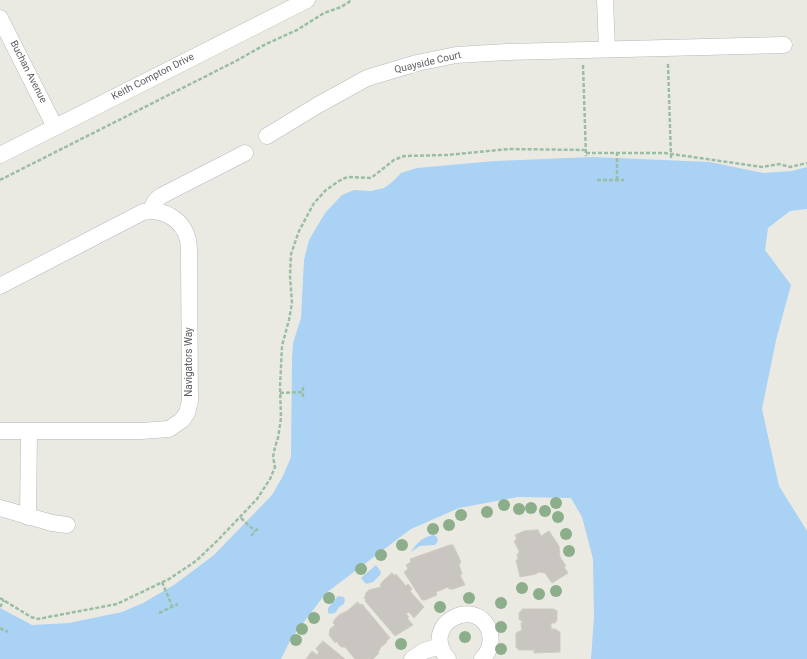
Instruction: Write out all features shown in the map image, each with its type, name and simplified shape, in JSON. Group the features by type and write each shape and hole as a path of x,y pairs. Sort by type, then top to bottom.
{"street":[{"name":"Keith Compton Drive","path":"0,155 307,0"},
{"path":"605,0 607,49"},
{"name":"Buchan Avenue","path":"0,18 56,127"},
{"name":"Quayside Court","path":"267,136 367,78 417,63 456,55 507,52 784,45"},
{"path":"0,286 143,212 152,210 153,204 161,196 245,153"},
{"name":"Navigators Way","path":"0,431 161,430 169,429 175,426 187,413 190,401 188,240 184,229 176,220 163,213 152,210"},
{"path":"28,517 29,431"},
{"path":"0,508 28,517 67,525"},
{"path":"412,659 424,651 444,652 440,637 442,629 446,622 461,614 470,614 478,617 489,630 491,638 490,647 482,659"}],"path":[{"path":"0,180 266,44 297,30 324,13 341,7 352,0"},
{"path":"668,48 671,158"},
{"path":"585,50 583,70 586,153"},
{"path":"0,598 34,619 44,619 117,604 179,573 196,561 241,518 257,499 270,479 275,467 273,458 278,438 280,418 282,346 290,320 292,303 290,276 291,254 299,231 314,203 326,190 347,177 372,178 394,160 404,156 447,155 509,149 586,153 628,152 671,154 762,167 779,164 790,167 807,163"},
{"path":"617,153 617,180"},
{"path":"597,180 624,180"},
{"path":"303,387 303,400"},
{"path":"280,393 303,392"},
{"path":"241,518 256,531"},
{"path":"251,536 259,527"},
{"path":"162,582 172,606"},
{"path":"0,607 4,600"},
{"path":"159,613 178,604"},
{"path":"0,628 8,632"}],"water":[{"path":"593,157 710,162 763,173 792,171 807,167 807,209 790,211 768,228 765,250 791,285 776,340 762,409 779,486 807,531 807,659 591,659 594,617 593,559 582,517 571,498 518,497 459,508 411,529 326,593 291,639 281,659 0,659 0,608 32,625 69,623 122,612 143,603 174,585 214,555 272,495 283,476 291,457 293,343 301,318 304,260 309,240 325,213 342,195 354,190 371,191 384,188 401,173 417,168 495,161"},
{"path":"434,535 437,537 438,541 435,545 420,546 411,552 421,540"},
{"path":"376,565 381,574 373,582 366,584 361,578"},
{"path":"338,596 344,597 344,604 339,607 335,613 329,614 328,608"}],"building":[{"path":"538,530 541,536 549,531 559,546 560,557 566,566 564,567 568,573 552,583 545,573 539,572 520,577 516,560 518,560 517,554 519,551 514,541 517,539 515,535 524,531"},
{"path":"453,545 461,562 459,564 462,574 460,575 465,585 453,589 449,589 448,587 436,592 437,595 422,600 404,572 408,569 406,565 411,562 410,559"},
{"path":"392,573 395,576 396,574 406,586 408,584 412,589 410,591 424,607 414,618 409,612 406,614 409,617 407,618 413,625 395,636 364,598 366,595 365,594 369,590 381,587 380,585 382,582"},
{"path":"358,602 360,605 362,604 390,638 380,648 378,651 379,653 373,659 355,659 345,647 341,647 336,641 335,643 329,635 330,629 335,625 333,623 335,619"},
{"path":"523,609 554,609 557,611 557,620 555,623 551,623 551,629 555,629 560,632 560,652 534,653 534,650 519,650 516,647 516,633 522,630 521,623 523,622 519,619 519,613"},
{"path":"323,641 345,659 306,659 312,651 317,655 319,652 316,649"}]}
